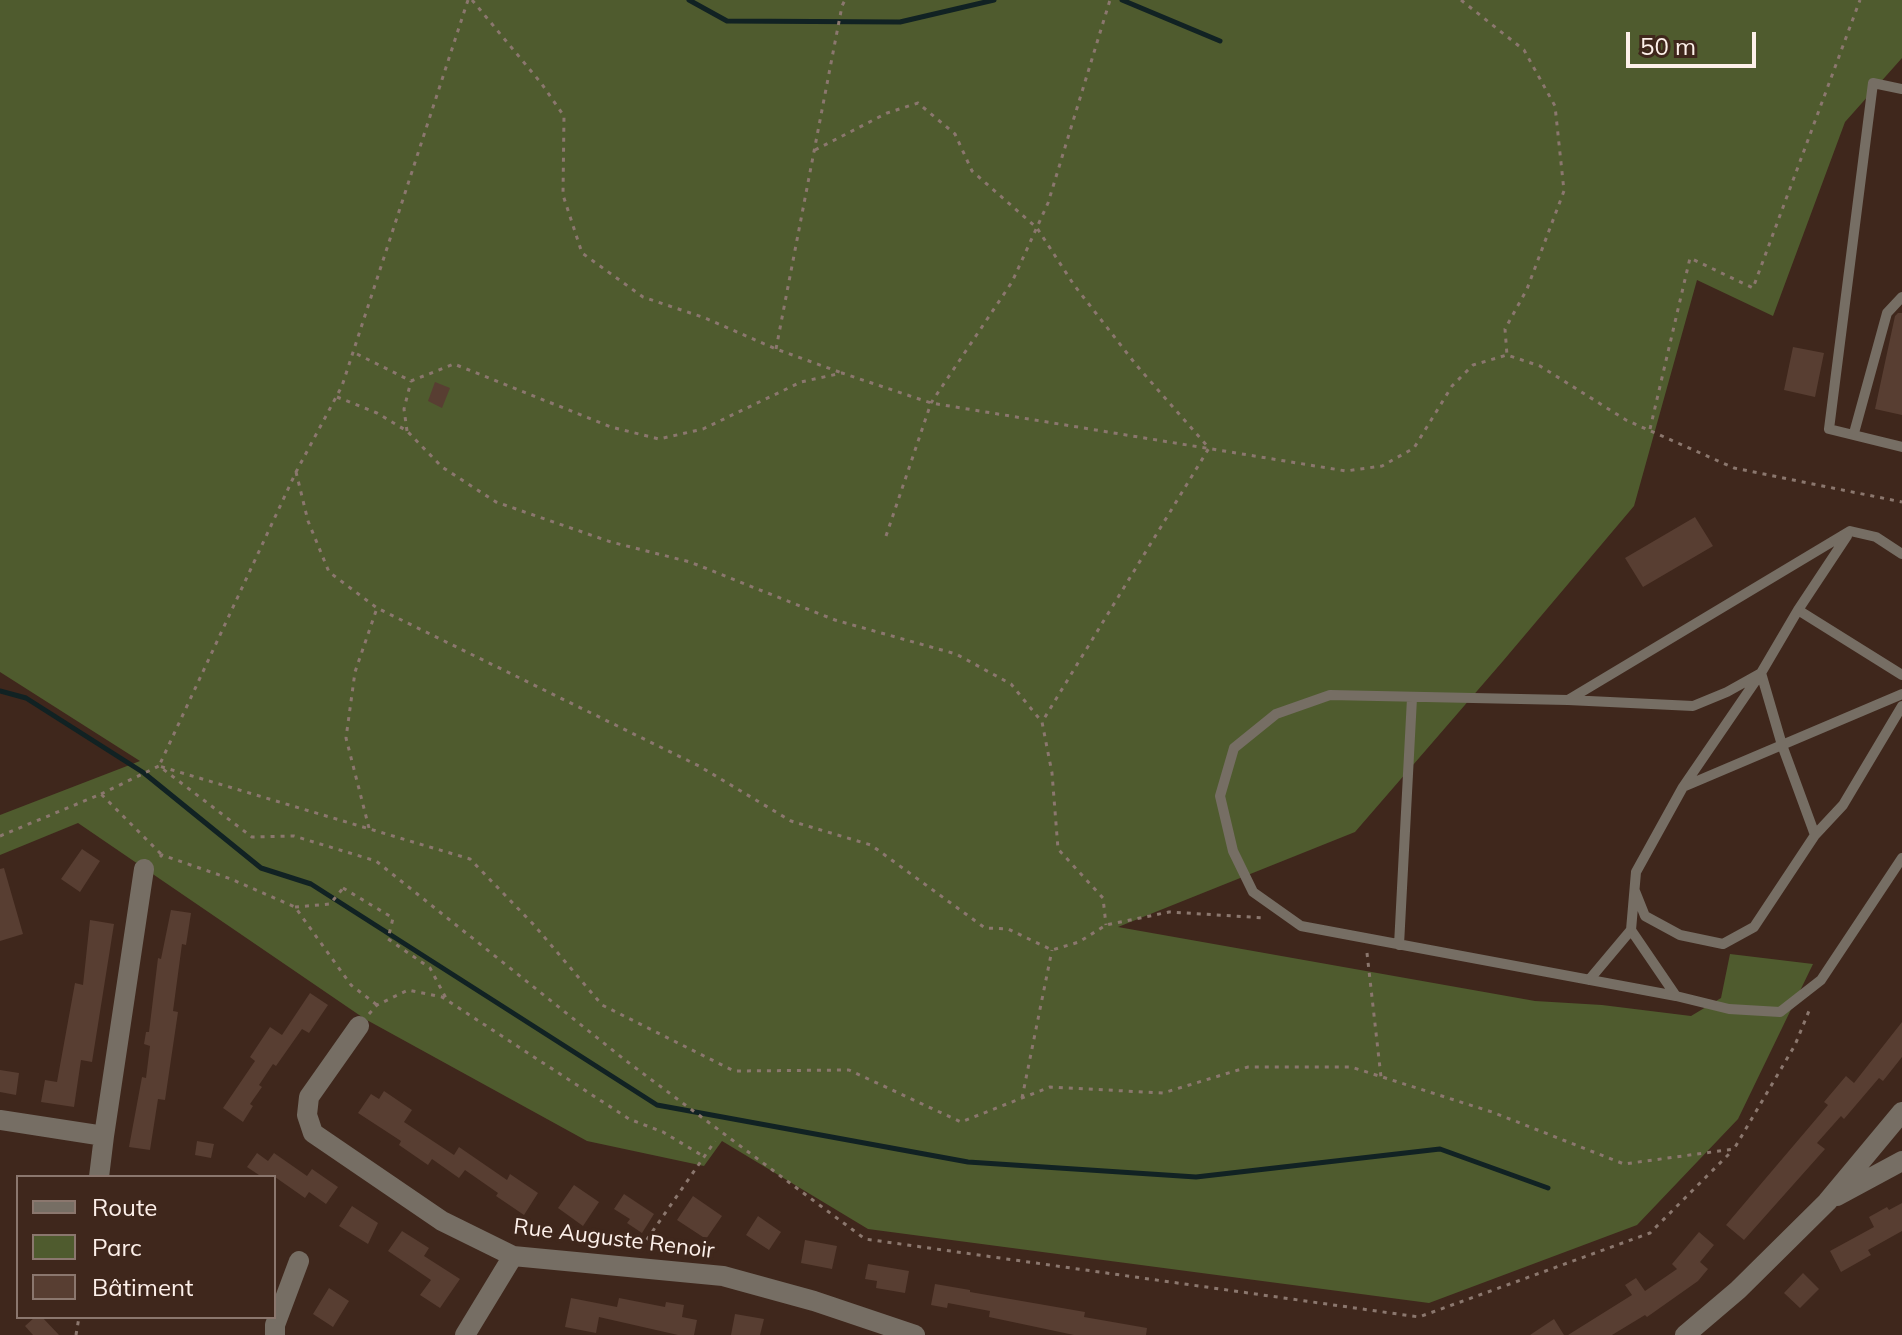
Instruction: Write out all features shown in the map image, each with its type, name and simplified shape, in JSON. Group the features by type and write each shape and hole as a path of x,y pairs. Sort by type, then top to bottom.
{"street":[{"path":"99,1175 144,869"},
{"name":"Rue Auguste Renoir","path":"359,1026 309,1097 307,1115 313,1133 442,1221 513,1256 723,1276 814,1301 915,1335"},
{"path":"1685,1335 1738,1290 1827,1202 1902,1112"},
{"path":"0,1120 104,1136"},
{"path":"1827,1202 1902,1161"},
{"path":"465,1335 513,1256"},
{"path":"275,1335 275,1325 299,1261"}],"lane":[{"path":"1902,89 1873,83 1829,429 1902,447"},
{"path":"1854,433 1887,313 1902,297"},
{"path":"1589,980 1631,930 1636,872 1683,787 1761,673 1850,531"},
{"path":"1568,700 1850,531 1876,537 1902,554"},
{"path":"1798,610 1902,675"},
{"path":"1761,673 1693,706 1330,695 1276,714 1234,748 1220,796 1233,851 1253,892 1301,926 1676,996 1729,1009 1780,1012 1821,980 1902,858"},
{"path":"1761,673 1782,745 1815,835"},
{"path":"1683,787 1902,694"},
{"path":"1399,945 1412,698"},
{"path":"1635,891 1645,916 1680,935 1723,944 1754,927 1815,835 1843,805 1902,706"},
{"path":"1631,930 1676,996"}],"path":[{"path":"470,0 541,83 564,116 563,195 582,253 643,297 705,318 842,373 931,403 1346,471 1382,466 1414,448 1452,386 1473,365 1507,355 1540,366 1626,420 1734,468 1902,502"},
{"path":"0,836 159,766 296,472 342,386 470,0"},
{"path":"776,349 845,0"},
{"path":"886,536 931,403 1012,282 1048,203 1110,0"},
{"path":"1461,0 1524,50 1555,106 1564,191 1527,289 1505,329 1507,355"},
{"path":"1650,430 1690,258 1753,288 1860,0"},
{"path":"815,150 887,113 918,103 955,134 972,171 1037,228 1074,285 1137,366 1209,448"},
{"path":"357,354 411,381 454,364 611,427 659,439 703,429 801,382 842,373"},
{"path":"407,431 404,409 411,381"},
{"path":"337,397 377,413 407,431 442,467 496,502 611,542 690,562 835,620 956,654 1011,684 1042,722 1052,773 1058,849 1103,898 1106,925"},
{"path":"1042,722 1209,448"},
{"path":"296,472 308,521 329,572 377,608 699,766 791,821 871,845 985,928 1008,929 1052,950 1079,942 1106,925 1169,912 1292,920"},
{"path":"369,828 346,738 355,672 377,608"},
{"path":"159,766 470,859 534,925 602,1005 734,1071 849,1070 961,1122 1050,1087 1163,1093 1248,1067 1351,1067 1492,1112 1624,1164 1734,1149"},
{"path":"159,766 252,837 294,836 376,861 625,1060 865,1239 1419,1317 1650,1233 1734,1149 1795,1045 1821,980"},
{"path":"101,794 162,855 231,879 295,907 330,904 344,888 393,918 388,939 430,968 447,1000"},
{"path":"144,869 162,855"},
{"path":"295,907 351,985 377,1005"},
{"path":"1365,938 1381,1077"},
{"path":"1022,1098 1052,950"},
{"path":"359,1026 377,1005 408,990 442,997 629,1119 663,1132 703,1156"},
{"path":"628,1268 715,1141"}],"green space":[{"path":"0,0 1902,0 1902,58 1845,122 1773,316 1697,280 1634,506 1503,661 1355,832 1118,927 1535,1001 1602,1005 1691,1016 1721,998 1730,954 1813,964 1738,1119 1637,1225 1429,1303 868,1229 722,1141 704,1166 587,1141 365,1019 78,823 0,855 0,815 140,761 0,672"}],"building":[{"path":"1898,313 1902,313 1902,415 1875,409"},
{"path":"1793,347 1824,353 1815,397 1784,390"},
{"path":"435,382 450,388 442,408 428,401"},
{"path":"1695,517 1713,546 1643,587 1625,558"},
{"path":"82,849 100,861 80,892 61,879"},
{"path":"4,868 23,934 0,941 0,869"},
{"path":"171,910 191,913 186,945 182,944 173,1011 178,1012 165,1100 158,1099 150,1150 129,1147 142,1077 146,1078 150,1046 144,1044 146,1032 149,1032 158,958 161,959"},
{"path":"90,920 114,924 92,1062 81,1060 74,1107 41,1102 45,1080 57,1082 75,983 83,985"},
{"path":"310,993 328,1005 309,1033 302,1029 276,1066 273,1064 259,1085 262,1087 250,1104 253,1106 243,1122 223,1108 255,1061 250,1057 270,1027 282,1035"},
{"path":"1902,1022 1902,1057 1883,1081 1879,1078 1844,1119 1841,1116 1817,1143 1825,1149 1744,1240 1726,1225 1828,1105 1824,1102 1846,1076 1854,1083"},
{"path":"0,1070 19,1073 16,1095 0,1092"},
{"path":"384,1091 412,1110 404,1122 454,1155 459,1147 507,1180 510,1174 538,1193 524,1215 465,1170 459,1178 432,1159 428,1165 399,1145 401,1141 358,1113 371,1094 379,1099"},
{"path":"197,1141 214,1144 211,1158 195,1155"},
{"path":"257,1153 268,1161 274,1153 307,1176 312,1169 338,1187 326,1204 309,1192 305,1198 276,1175 259,1175 247,1167"},
{"path":"574,1185 599,1202 583,1226 558,1208"},
{"path":"624,1194 654,1214 642,1233 627,1223 630,1219 614,1209"},
{"path":"693,1196 722,1216 706,1239 677,1220"},
{"path":"1902,1203 1902,1231 1868,1250 1871,1255 1841,1272 1830,1251 1874,1227 1869,1217"},
{"path":"352,1206 378,1223 368,1244 339,1226"},
{"path":"758,1216 781,1232 769,1250 746,1235"},
{"path":"402,1231 429,1248 424,1256 460,1279 440,1308 420,1295 431,1280 388,1251"},
{"path":"1699,1232 1714,1245 1700,1262 1708,1269 1698,1281 1647,1317 1645,1315 1612,1335 1568,1335 1632,1295 1625,1285 1636,1278 1645,1291 1677,1269 1672,1264"},
{"path":"805,1240 837,1246 832,1269 801,1263"},
{"path":"868,1264 909,1271 905,1293 876,1288 877,1281 865,1279"},
{"path":"1803,1273 1819,1289 1800,1308 1784,1293"},
{"path":"935,1284 1085,1312 1084,1317 1147,1328 1146,1335 1074,1335 989,1317 990,1311 948,1303 947,1308 931,1305"},
{"path":"329,1288 349,1301 333,1327 313,1314"},
{"path":"571,1298 617,1307 619,1298 665,1307 666,1302 684,1305 682,1317 697,1320 694,1335 678,1335 599,1317 596,1333 565,1327"},
{"path":"735,1314 764,1319 760,1335 731,1335"},
{"path":"33,1319 44,1319 59,1335 33,1335 25,1326"},
{"path":"1554,1319 1564,1335 1530,1335"}],"waterway":[{"path":"689,0 727,21 900,22 994,0"},
{"path":"1122,0 1220,41"},
{"path":"0,691 26,698 144,773 261,868 311,884 657,1105 968,1162 1196,1177 1440,1149 1548,1188"}]}
